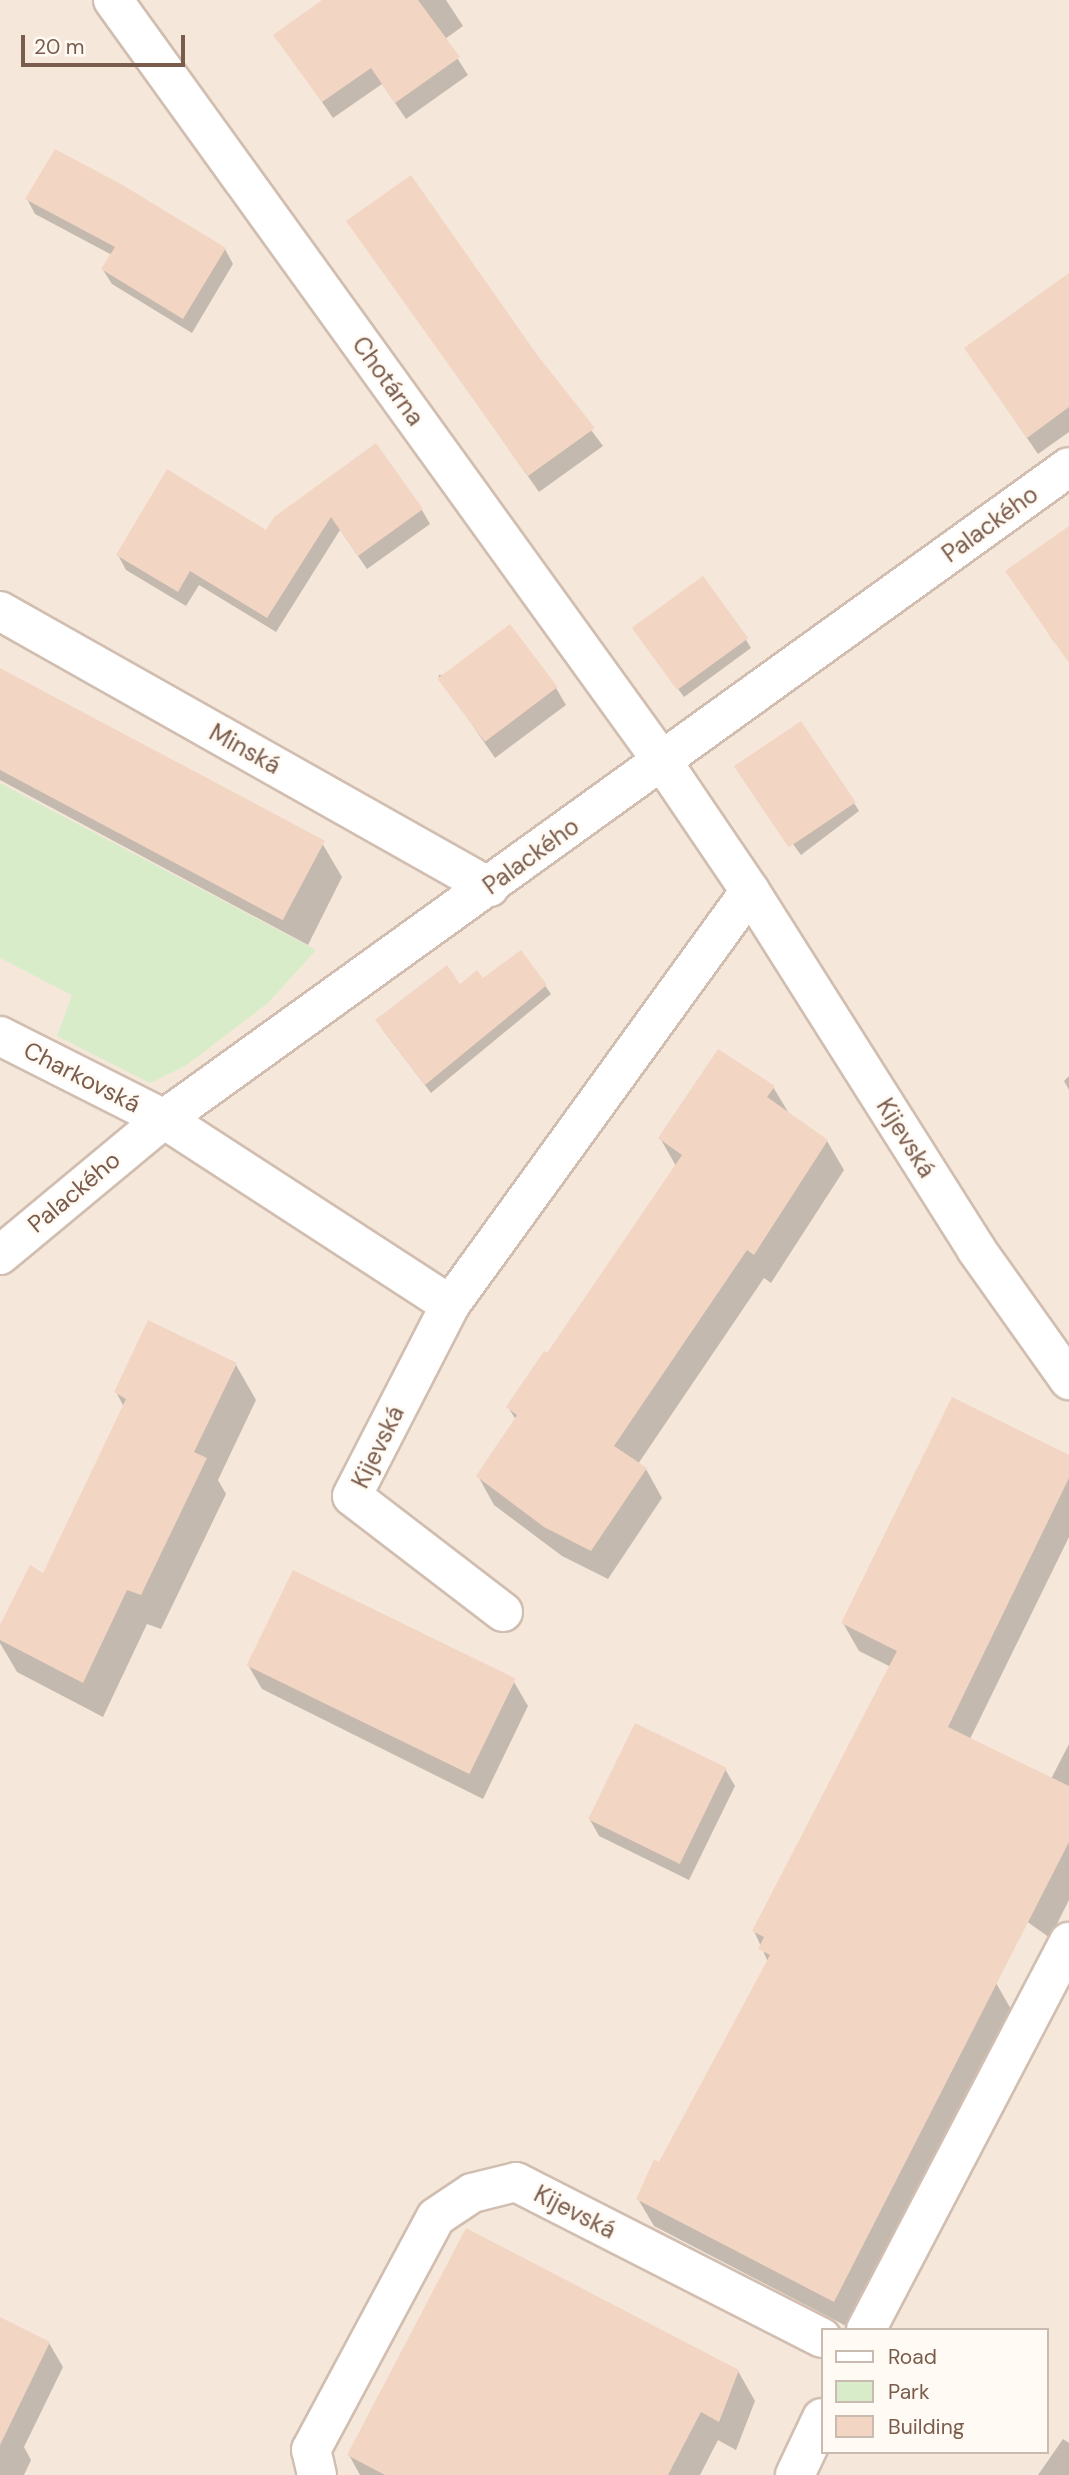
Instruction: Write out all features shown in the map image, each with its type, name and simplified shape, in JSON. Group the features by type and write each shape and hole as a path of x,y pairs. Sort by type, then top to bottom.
{"street":[{"name":"Chotárna","path":"113,0 662,761"},
{"name":"Palackého","path":"0,1255 164,1119 1069,467"},
{"name":"Minská","path":"0,611 489,887"},
{"name":"Kijevská","path":"662,761 750,891 976,1249 1069,1380"},
{"name":"Kijevská","path":"503,1612 352,1496 450,1305 750,891"},
{"name":"Charkovská","path":"0,1036 164,1119"},
{"path":"164,1119 450,1305"},
{"path":"867,2328 1069,1941"},
{"name":"Kijevská","path":"317,2475 311,2449 436,2217 472,2193 516,2182 820,2337"},
{"path":"795,2475 820,2422"}],"shaded area":[{"path":"0,0 1069,0 1069,2475 0,2475"}],"green space":[{"path":"0,783 316,950 268,1003 185,1066 150,1083 57,1036 72,995 0,958"}],"building":[{"path":"322,0 418,0 460,57 395,103 371,68 322,102 273,35"},
{"path":"55,149 121,184 226,248 183,319 101,269 115,247 25,199"},
{"path":"411,175 538,356 595,428 528,476 346,221"},
{"path":"1069,273 1069,407 1027,438 964,348"},
{"path":"376,443 423,509 358,556 331,517 267,618 190,571 178,592 116,555 167,469 266,530 274,517"},
{"path":"1069,526 1069,663 1005,571"},
{"path":"703,576 748,638 677,690 632,628"},
{"path":"510,624 558,687 485,742 437,679"},
{"path":"0,668 325,841 283,920 0,770"},
{"path":"801,721 856,802 789,848 734,766"},
{"path":"521,950 547,985 425,1085 375,1020 447,965 460,984 477,970 483,978"},
{"path":"718,1049 775,1086 767,1097 828,1140 754,1255 747,1250 614,1446 647,1468 591,1551 544,1527 476,1476 517,1415 506,1407 544,1351 547,1353 682,1155 658,1138"},
{"path":"148,1320 237,1363 194,1452 207,1458 141,1595 127,1590 83,1683 0,1640 0,1625 30,1565 43,1573 126,1399 114,1392"},
{"path":"952,1397 1069,1455 1069,1478 948,1727 1069,1786 1069,1842 834,2302 636,2199 654,2159 659,2162 770,1955 758,1949 764,1937 752,1931 897,1651 841,1623"},
{"path":"293,1570 516,1679 469,1774 247,1665"},
{"path":"635,1723 727,1768 680,1864 588,1819"},
{"path":"466,2228 739,2370 719,2422 701,2412 668,2475 385,2475 347,2455"},
{"path":"0,2317 50,2342 0,2445"}]}
